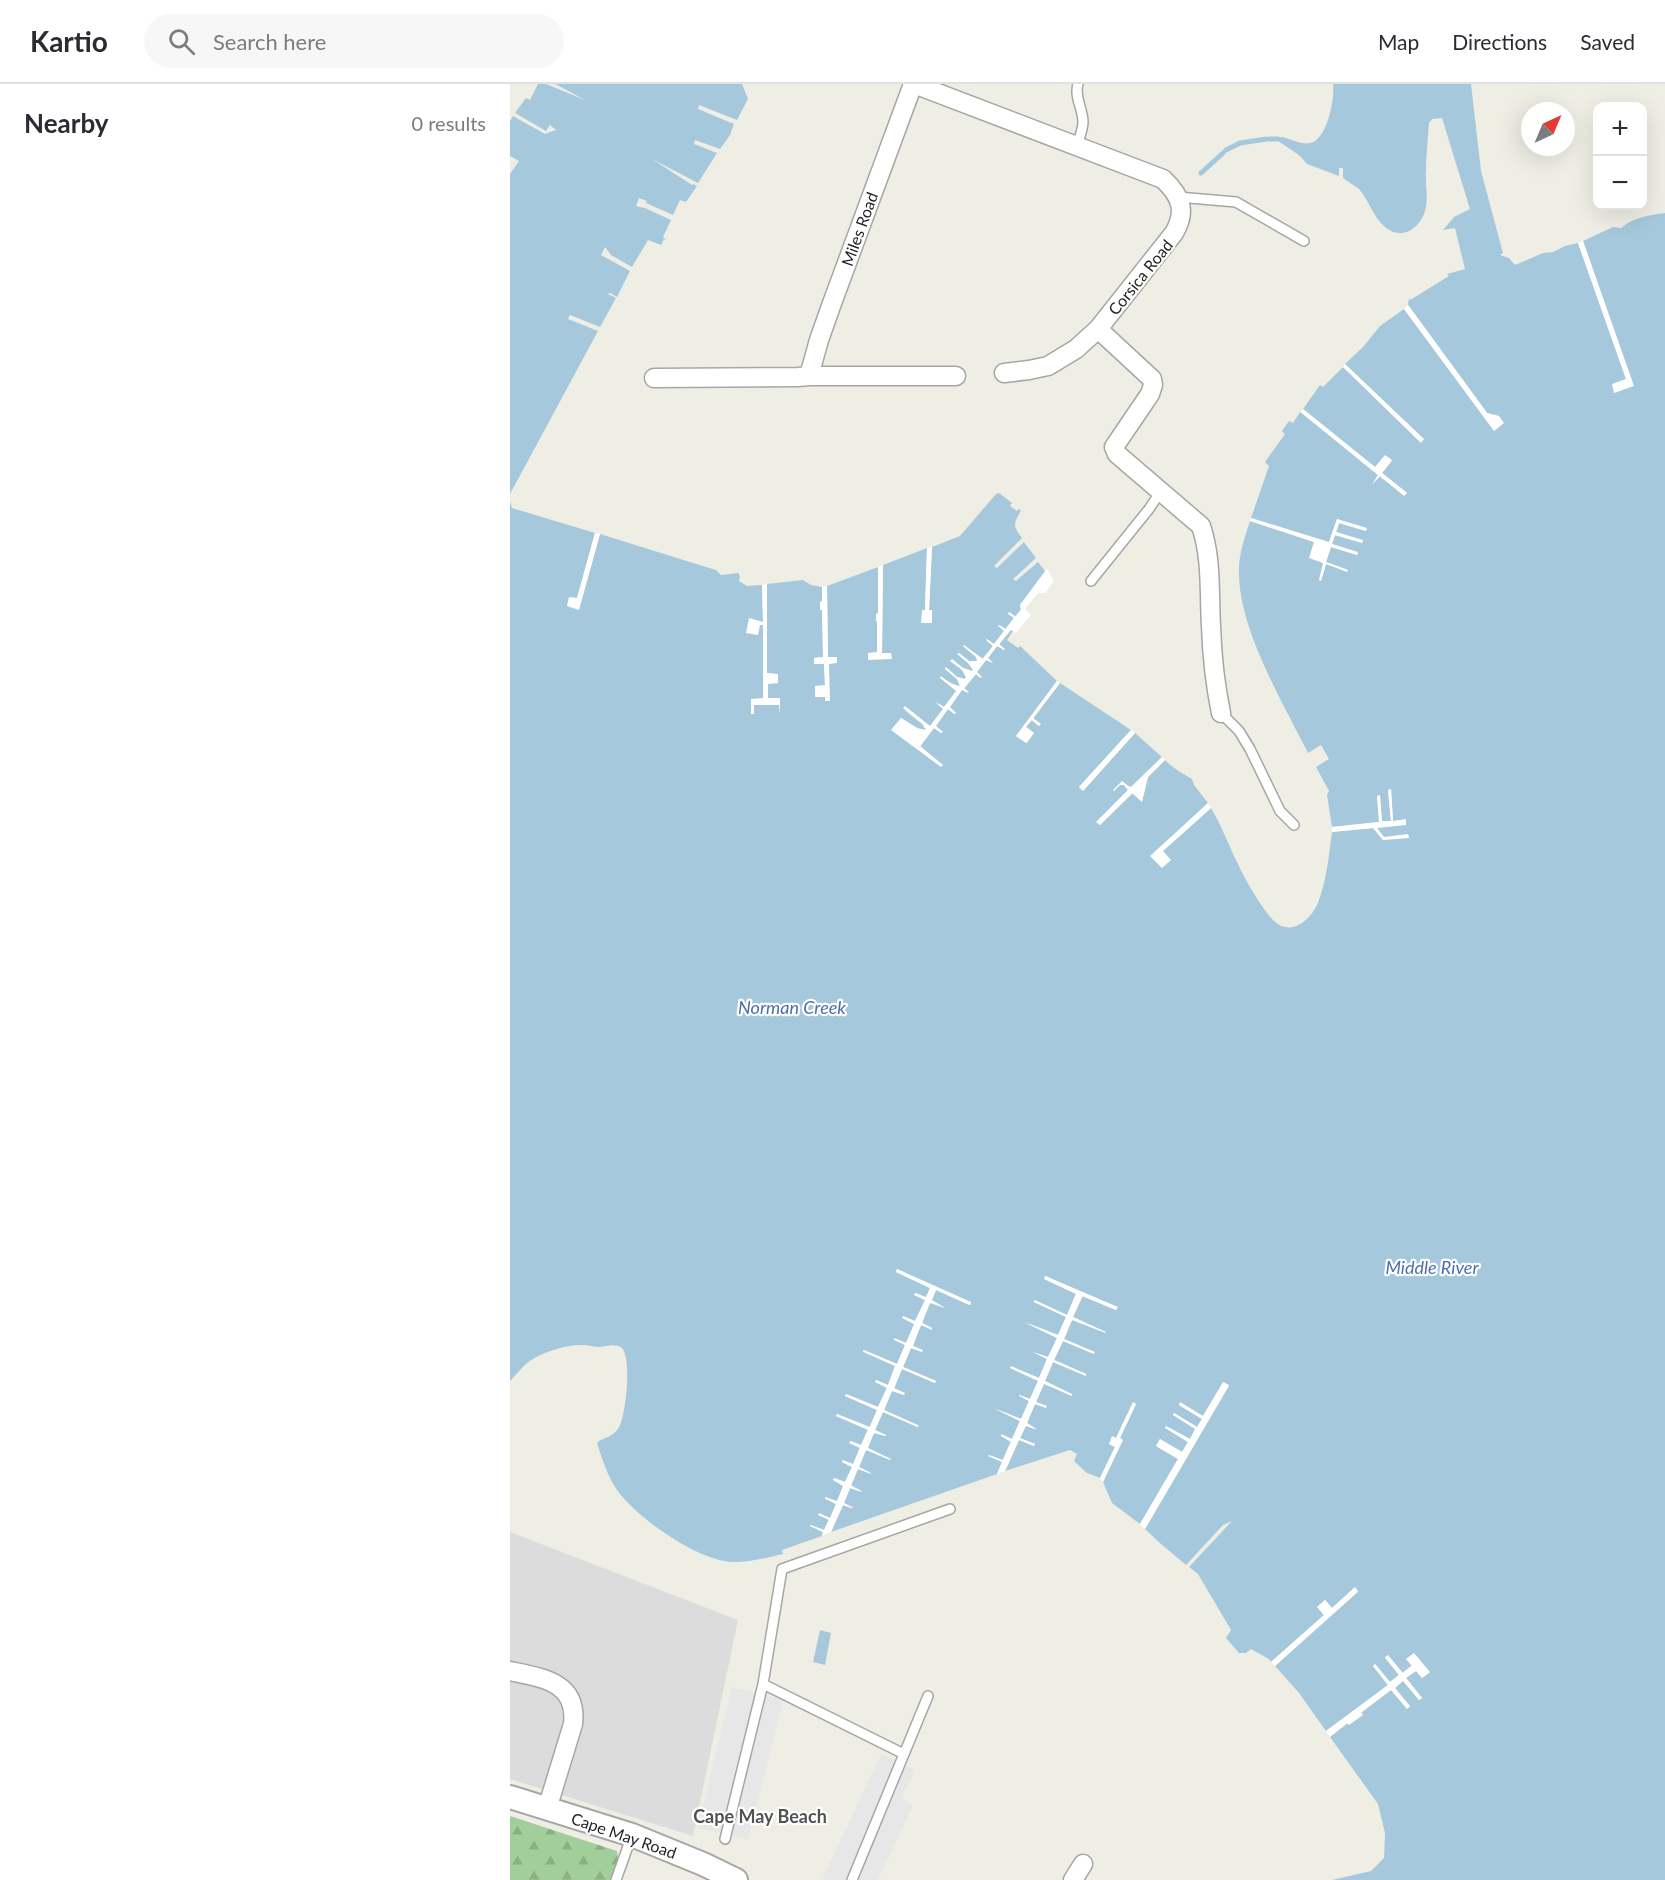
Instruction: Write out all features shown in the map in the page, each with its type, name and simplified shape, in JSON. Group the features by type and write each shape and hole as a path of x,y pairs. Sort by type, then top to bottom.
{"street":[{"path":"913,84 1163,179 1178,197"},
{"name":"Miles Road","path":"809,376 831,306 913,84"},
{"name":"Corsica Road","path":"1178,197 1181,222 1098,329 1152,379 1153,385 1150,394 1114,447 1123,461 1201,526 1206,541 1214,666 1221,713"},
{"path":"1004,373 1048,366 1076,349 1098,329"},
{"path":"654,378 956,376"},
{"path":"510,1671 543,1678 560,1686 570,1696 575,1711 547,1809"},
{"name":"Cape May Road","path":"510,1797 632,1835 736,1880"},
{"path":"1073,1880 1083,1864"}],"lane":[{"path":"1077,146 1083,123 1079,110 1078,84"},
{"path":"1178,197 1236,202 1304,241"},
{"path":"1091,581 1161,491"},
{"path":"1221,713 1239,731 1280,811 1294,825"},
{"path":"725,1839 763,1684 782,1569 950,1509"},
{"path":"763,1684 904,1754"},
{"path":"852,1880 928,1696"},
{"path":"616,1880 632,1835"}],"shaded area":[{"path":"510,1532 738,1620 693,1836 510,1779"},
{"path":"732,1687 783,1700 748,1840 698,1828"},
{"path":"881,1754 915,1770 902,1798 913,1806 878,1880 822,1880"}],"green space":[{"path":"510,1816 617,1851 619,1867 614,1880 510,1880"}],"water":[{"path":"538,84 546,84 585,100 555,84 742,84 748,99 737,120 699,105 698,109 734,124 730,135 720,149 695,140 694,144 717,153 698,183 652,159 697,186 686,202 680,200 673,215 639,198 636,206 671,220 663,237 667,240 664,239 661,245 648,240 632,267 611,255 605,247 601,255 630,271 617,297 608,294 616,298 600,327 570,315 568,319 598,331 510,494 510,174 519,161 510,156 510,121 513,116 545,134 556,130 550,125 546,131 515,113 526,98 530,100"},
{"path":"1333,84 1471,84 1481,171 1503,253 1500,255 1509,258 1515,265 1543,253 1578,243 1626,379 1615,393 1633,385 1583,241 1613,227 1621,228 1636,219 1665,213 1665,1880 1332,1880 1371,1871 1384,1858 1385,1833 1378,1804 1330,1737 1391,1690 1407,1708 1409,1706 1394,1688 1403,1680 1419,1700 1422,1698 1406,1678 1416,1670 1422,1678 1430,1672 1412,1665 1402,1673 1388,1656 1385,1658 1399,1675 1390,1682 1375,1664 1373,1666 1388,1685 1326,1731 1299,1693 1275,1666 1358,1592 1355,1588 1332,1608 1325,1600 1317,1607 1324,1615 1271,1662 1251,1649 1246,1653 1239,1653 1226,1638 1231,1630 1198,1574 1189,1567 1232,1521 1223,1525 1186,1565 1145,1529 1229,1386 1224,1382 1203,1416 1180,1403 1179,1405 1202,1419 1197,1427 1174,1413 1173,1415 1196,1429 1190,1439 1166,1426 1188,1442 1182,1452 1160,1439 1156,1446 1178,1459 1140,1524 1112,1503 1103,1482 1136,1404 1133,1403 1116,1438 1109,1444 1115,1447 1100,1478 1087,1473 1074,1461 1077,1454 1070,1450 1005,1471 1019,1440 1034,1446 1035,1444 1020,1438 1026,1425 1037,1429 1027,1423 1035,1404 1046,1407 1036,1402 1044,1383 1072,1395 1045,1381 1053,1362 1086,1376 1054,1360 1063,1341 1094,1354 1064,1339 1072,1320 1106,1333 1073,1317 1083,1296 1116,1310 1117,1308 1046,1276 1044,1279 1076,1293 1067,1315 1035,1300 1034,1302 1066,1317 1058,1335 1025,1323 1057,1338 1048,1357 1033,1352 1047,1359 1039,1378 1010,1367 1038,1381 1030,1399 1019,1395 1029,1401 1021,1419 994,1409 1020,1421 1012,1439 1001,1436 1011,1441 1002,1461 988,1456 1002,1462 997,1474 831,1532 843,1505 853,1508 844,1503 850,1488 862,1491 851,1486 858,1469 871,1473 859,1467 866,1450 891,1459 867,1448 874,1433 886,1435 875,1430 883,1412 917,1427 918,1425 884,1410 892,1391 904,1395 894,1389 902,1369 935,1383 936,1381 903,1367 911,1348 922,1352 912,1346 921,1325 932,1329 922,1323 930,1302 945,1308 931,1300 936,1290 969,1305 971,1303 897,1269 896,1272 930,1288 926,1298 916,1293 914,1295 925,1300 915,1322 903,1317 915,1323 906,1343 894,1338 905,1345 897,1364 863,1350 895,1366 888,1385 876,1380 875,1382 887,1387 878,1407 846,1394 845,1396 877,1410 869,1428 837,1414 836,1416 868,1429 861,1445 851,1441 850,1443 860,1447 853,1465 843,1460 842,1462 852,1467 845,1482 834,1478 833,1480 844,1485 837,1502 826,1497 825,1499 836,1504 830,1518 819,1514 829,1519 824,1530 810,1526 823,1532 822,1536 782,1550 783,1554 764,1558 733,1562 703,1554 653,1525 617,1490 608,1474 597,1443 612,1435 621,1423 627,1388 627,1364 620,1346 570,1346 544,1353 530,1361 510,1381 510,501 512,508 595,533 577,599 567,606 579,609 600,534 716,570 721,575 738,573 739,581 747,586 762,585 763,622 760,625 763,625 763,698 754,705 779,705 779,714 780,698 768,698 768,683 778,683 778,674 767,674 767,584 803,580 811,585 822,587 823,657 814,658 824,664 825,686 815,686 815,697 825,697 829,663 837,663 837,657 828,657 827,586 878,567 877,653 868,659 891,659 882,653 883,565 927,548 925,610 921,622 932,623 932,610 929,610 932,547 960,536 999,493 1012,503 1010,506 1017,511 1021,510 1015,524 1022,538 994,566 997,568 1024,542 1036,558 1013,579 1016,581 1038,562 1045,571 1020,605 1021,609 1005,629 999,626 1004,631 994,644 987,641 993,646 982,659 964,647 978,661 969,661 958,654 968,663 972,671 951,660 966,677 965,679 957,677 945,669 957,679 960,686 940,677 957,691 944,707 936,703 943,709 930,726 903,709 926,730 917,728 901,718 892,730 943,765 920,747 934,728 941,733 942,731 935,726 948,709 956,713 949,707 962,690 969,694 964,689 976,674 980,678 977,672 986,660 993,663 988,658 997,646 1004,649 999,645 1011,629 1013,631 1007,640 1018,648 1020,646 1057,681 1016,736 1027,743 1034,733 1026,727 1031,720 1040,725 1033,719 1060,683 1131,730 1079,787 1083,791 1135,733 1162,757 1131,787 1122,781 1121,785 1128,790 1097,822 1100,825 1133,793 1142,801 1148,777 1165,760 1192,779 1208,803 1151,857 1163,851 1211,808 1245,879 1270,916 1281,926 1295,927 1301,924 1316,907 1322,892 1332,832 1373,828 1383,840 1409,837 1408,835 1384,838 1376,827 1393,821 1391,789 1388,790 1391,821 1382,822 1380,796 1377,796 1379,822 1332,827 1327,795 1329,791 1316,767 1329,759 1321,745 1308,753 1275,689 1255,643 1241,597 1239,575 1240,555 1250,521 1314,542 1324,565 1319,580 1321,580 1326,564 1348,570 1326,562 1331,547 1357,555 1358,553 1332,544 1335,535 1362,543 1363,541 1336,532 1339,523 1366,531 1337,519 1329,543 1251,518 1269,466 1265,462 1285,434 1282,431 1289,421 1293,423 1300,412 1378,475 1372,485 1379,476 1404,495 1406,492 1382,473 1392,461 1375,467 1303,409 1320,385 1323,387 1343,367 1421,442 1423,439 1345,364 1380,326 1404,309 1494,430 1499,416 1488,414 1408,305 1409,298 1410,300 1449,276 1447,274 1465,269 1455,228 1443,230 1454,217 1470,209 1442,118 1432,119 1429,123 1426,164 1427,203 1424,214 1411,230 1398,233 1385,227 1359,189 1343,178 1343,168 1339,168 1339,176 1307,164 1299,155 1278,141 1278,138 1282,137 1310,143 1321,135 1329,118"},
{"path":"820,1630 831,1633 825,1665 813,1662"}],"pier":[{"path":"1583,241 1634,386 1614,393 1612,384 1626,379 1578,243"},
{"path":"1408,305 1487,413 1499,416 1504,423 1494,431 1404,309"},
{"path":"1345,364 1424,439 1421,443 1343,367"},
{"path":"1303,409 1375,467 1385,455 1392,460 1382,473 1407,493 1404,496 1380,476 1372,485 1378,475 1301,412"},
{"path":"1251,518 1329,542 1337,519 1367,528 1366,531 1339,523 1336,532 1363,540 1362,543 1335,535 1332,544 1358,552 1357,555 1331,547 1326,562 1348,570 1347,572 1326,564 1321,581 1319,580 1323,563 1309,558 1314,542 1250,521"},
{"path":"595,533 600,534 579,610 567,606 569,597 577,598"},
{"path":"932,547 929,610 932,610 932,623 921,623 922,610 925,610 927,548"},
{"path":"883,565 882,653 891,653 892,659 868,660 868,653 877,652 878,567"},
{"path":"1047,569 1054,581 1045,593 1038,593 1025,609 1031,615 1016,633 1011,630 999,644 1004,650 997,646 988,658 993,663 986,660 977,672 982,677 976,674 964,688 970,693 962,690 950,707 956,713 948,709 936,726 943,732 934,728 920,746 943,765 941,767 891,730 901,718 917,728 926,730 922,723 903,708 905,706 930,726 943,709 936,702 944,707 956,691 940,678 941,676 951,684 960,686 957,679 945,669 946,667 957,677 965,679 966,677 962,670 950,661 952,659 963,668 972,671 968,663 957,654 959,653 969,661 977,661 964,645 983,659 993,646 986,640 994,644 1004,631 998,626 1006,629 1014,618 1008,614 1009,612 1016,617 1021,610 1020,605"},
{"path":"767,584 767,673 778,674 778,683 768,684 768,698 780,698 780,714 779,705 754,705 754,714 751,714 751,699 763,698 763,625 760,625 758,635 746,633 749,618 763,622 762,585"},
{"path":"827,586 828,657 837,657 837,663 829,664 830,701 825,701 825,697 815,697 815,686 825,685 824,664 814,664 814,658 823,657 820,602 822,601 822,587"},
{"path":"1057,681 1060,683 1033,718 1041,724 1039,726 1032,720 1026,727 1034,733 1026,743 1016,736"},
{"path":"1131,730 1135,733 1083,791 1079,787"},
{"path":"1162,757 1165,760 1148,777 1142,802 1132,793 1100,825 1096,822 1128,790 1124,785 1120,785 1113,790 1122,781 1131,787"},
{"path":"1391,789 1393,821 1406,819 1406,825 1377,828 1384,837 1408,834 1409,838 1383,840 1373,828 1332,832 1332,827 1379,822 1377,796 1380,795 1382,821 1391,821 1388,790"},
{"path":"1208,803 1211,808 1163,851 1171,860 1162,868 1150,856"},
{"path":"897,1269 971,1302 970,1305 936,1290 932,1300 945,1308 930,1303 922,1323 932,1330 921,1325 913,1346 923,1350 922,1352 911,1348 903,1367 936,1381 935,1383 902,1369 894,1388 905,1393 904,1395 892,1391 884,1410 919,1426 883,1412 875,1430 886,1436 874,1433 868,1448 891,1459 866,1450 859,1467 871,1474 858,1469 851,1485 862,1492 850,1488 844,1503 853,1509 843,1505 831,1532 822,1536 823,1532 810,1525 824,1530 829,1520 818,1515 819,1513 830,1518 836,1504 825,1497 837,1501 843,1486 833,1480 834,1478 845,1482 852,1467 842,1462 843,1460 853,1464 860,1448 849,1443 850,1441 861,1445 868,1430 836,1416 837,1414 870,1427 877,1410 845,1396 846,1394 878,1407 887,1388 875,1382 876,1380 888,1385 895,1366 863,1351 897,1364 905,1345 894,1338 906,1343 914,1324 902,1318 903,1316 915,1321 925,1300 914,1295 915,1293 926,1297 930,1288 896,1272"},
{"path":"1045,1276 1118,1307 1116,1310 1082,1296 1073,1317 1106,1333 1072,1320 1064,1339 1095,1352 1094,1354 1063,1341 1054,1360 1086,1376 1053,1362 1045,1381 1072,1396 1044,1384 1036,1402 1047,1406 1046,1408 1035,1404 1027,1423 1037,1430 1026,1426 1020,1438 1035,1444 1034,1446 1019,1440 1005,1471 997,1474 1002,1462 988,1456 1003,1460 1011,1442 1001,1434 1012,1439 1020,1421 994,1408 1021,1419 1029,1401 1019,1395 1030,1399 1038,1381 1010,1368 1011,1366 1039,1378 1047,1359 1033,1352 1048,1357 1057,1338 1025,1322 1058,1335 1066,1317 1034,1300 1067,1315 1076,1294 1044,1279"},
{"path":"1223,1382 1229,1385 1145,1529 1140,1524 1178,1459 1156,1446 1160,1439 1182,1452 1188,1442 1165,1428 1166,1426 1190,1439 1195,1429 1173,1415 1174,1413 1197,1427 1202,1419 1179,1405 1180,1402 1203,1416"},
{"path":"1133,1402 1136,1404 1120,1438 1123,1440 1103,1482 1100,1478 1115,1447 1109,1444 1112,1436 1116,1438"},
{"path":"1355,1587 1358,1591 1275,1666 1271,1662 1324,1615 1317,1607 1325,1600 1332,1608"},
{"path":"1414,1653 1430,1672 1422,1678 1416,1671 1406,1678 1422,1698 1419,1700 1403,1681 1395,1688 1410,1706 1407,1709 1391,1690 1361,1712 1363,1715 1349,1725 1347,1723 1330,1737 1326,1731 1388,1685 1373,1666 1375,1664 1390,1682 1399,1675 1385,1657 1388,1655 1403,1673 1412,1666 1406,1659"}],"waterway":[{"path":"1226,150 1240,143 1267,139"},
{"path":"1270,139 1278,139"},
{"path":"1201,173 1223,153"}],"district":[{"name":"Cape May Beach","path":"760,1816"}],"water label":[{"name":"Norman Creek","path":"792,1007"},
{"name":"Middle River","path":"1432,1267"}]}
